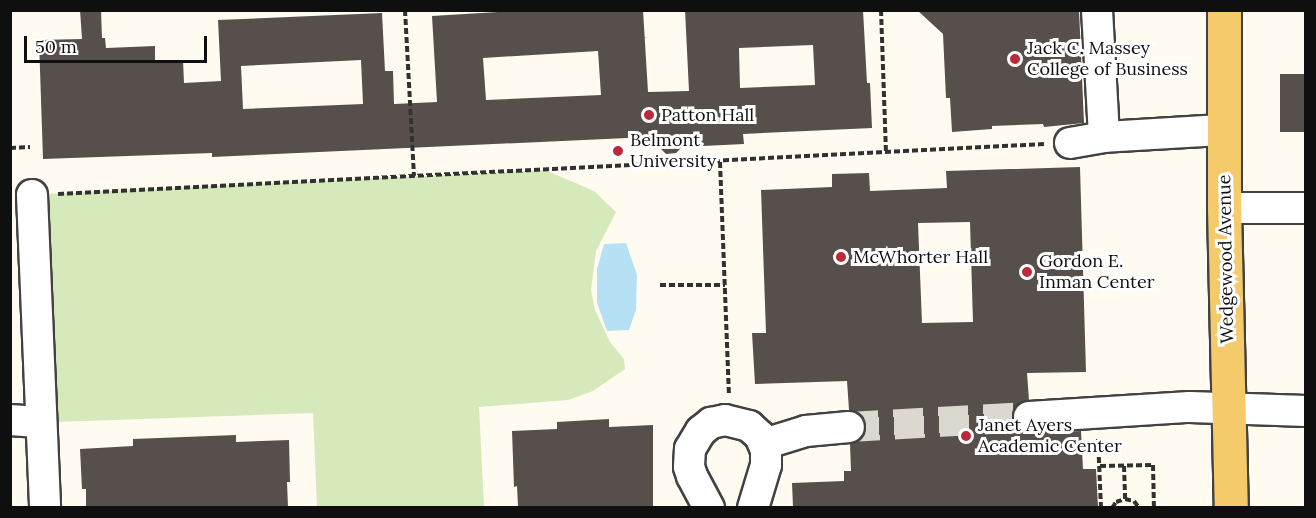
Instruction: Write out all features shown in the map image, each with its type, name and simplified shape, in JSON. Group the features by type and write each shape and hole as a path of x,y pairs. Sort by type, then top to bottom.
{"main road":[{"name":"Wedgewood Avenue","path":"1224,10 1224,208 1231,507"}],"street":[{"path":"1098,10 1104,137"},
{"path":"1070,143 1104,137 1223,130"},
{"path":"32,195 45,507"},
{"path":"1224,208 1305,208"},
{"path":"1029,417 1190,407 1305,411"},
{"path":"10,420 41,422"},
{"path":"709,507 691,463 696,437 706,427 716,422 730,420 749,426 764,458 753,507"},
{"path":"691,463 708,494 726,499 750,492 764,458 806,431 849,427"}],"path":[{"path":"405,10 414,176"},
{"path":"880,10 885,151"},
{"path":"32,195 1070,143"},
{"path":"10,148 30,147"},
{"path":"720,162 730,420"},
{"path":"660,285 725,285"},
{"path":"1098,433 1101,507"},
{"path":"1100,466 1153,465 1154,507"},
{"path":"1124,466 1125,499"},
{"path":"1112,507 1116,502 1125,499 1134,501 1139,507"}],"green space":[{"path":"545,170 594,191 616,212 596,251 591,290 595,310 610,342 624,359 625,369 593,391 568,400 479,407 484,507 317,507 313,413 55,422 45,194"}],"water":[{"path":"626,243 637,275 636,310 629,330 607,331 597,303 597,269 604,244"}],"building":[{"path":"80,10 101,10 102,38 105,38 106,48 155,46 155,61 183,60 184,83 221,81 218,20 382,13 385,71 393,71 394,104 437,102 432,16 529,10 643,10 648,92 689,91 685,10 863,10 872,128 743,134 744,144 682,147 676,153 666,154 649,137 212,157 212,153 43,159 39,40 82,39","holes":["813,45 815,85 740,88 739,48","598,51 601,95 486,100 483,58","361,60 363,104 243,109 241,66"]},
{"name":"Jack C. Massey College of Business","path":"917,10 1079,10 1084,123 1044,127 1043,124 992,126 992,129 952,132 950,98 946,98 943,34"},
{"path":"1280,74 1305,74 1305,132 1280,132"},
{"path":"1080,167 1086,372 1027,373 1029,400 1019,403 1012,417 1015,427 1029,434 1081,431 1083,469 1096,469 1098,507 793,507 792,483 844,481 844,471 851,471 850,444 859,441 866,426 863,417 849,410 847,381 755,384 752,333 766,333 761,190 832,187 832,174 869,173 870,191 947,188 946,171","holes":["970,222 973,322 922,323 918,223"]},
{"path":"609,419 609,427 653,425 653,507 518,507 517,486 514,487 512,431 557,429 557,422"},
{"path":"236,435 236,442 289,440 288,507 86,507 86,489 82,489 80,449 133,446 133,439"}],"tunnel":[{"path":"849,427 1029,417"}],"place":[{"name":"Jack C. Massey College of Business","path":"1015,59"},
{"name":"Patton Hall","path":"649,115"},
{"name":"Belmont University","path":"618,151"},
{"name":"McWhorter Hall","path":"841,257"},
{"name":"Gordon E. Inman Center","path":"1027,272"},
{"name":"Janet Ayers Academic Center","path":"966,436"}]}
